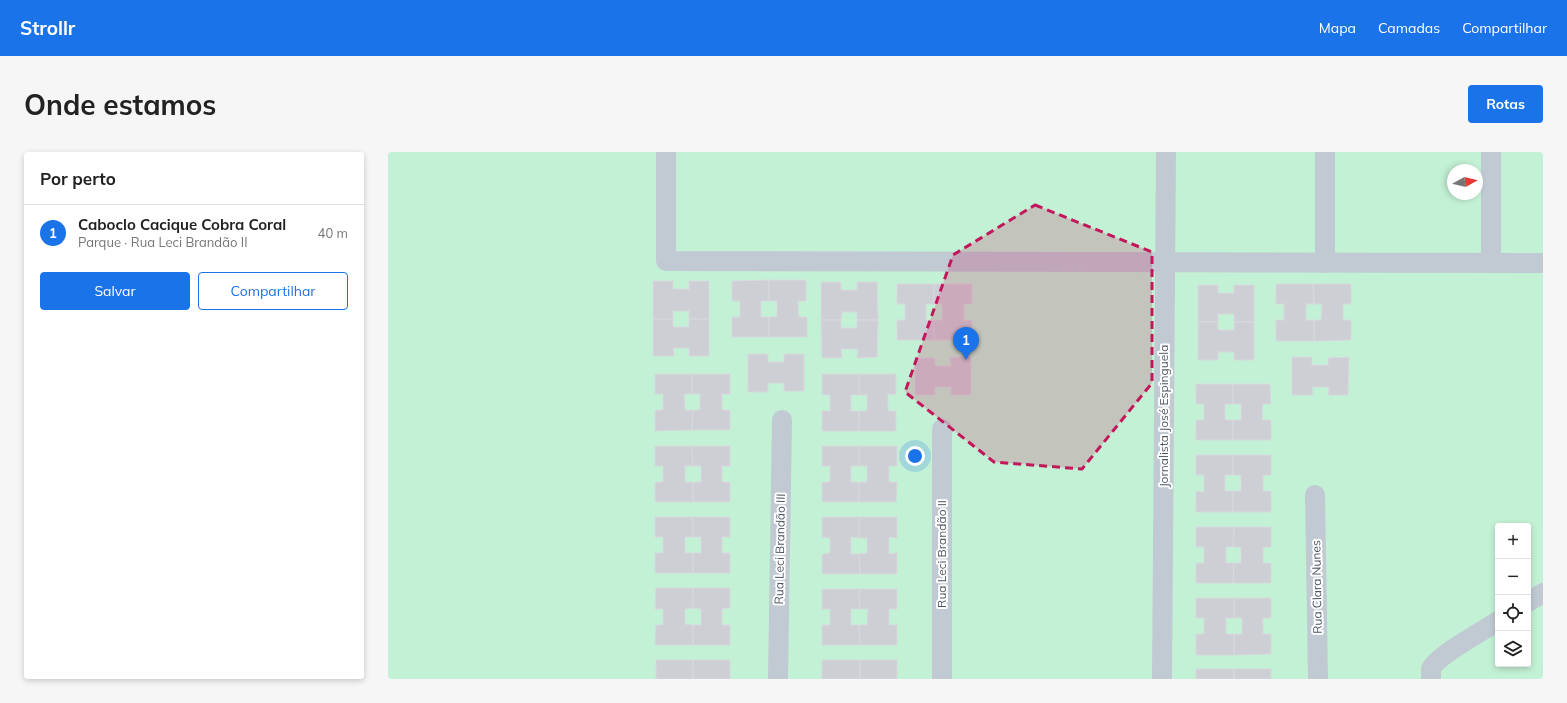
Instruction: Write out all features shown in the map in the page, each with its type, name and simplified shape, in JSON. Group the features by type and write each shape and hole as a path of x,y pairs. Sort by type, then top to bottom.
{"street":[{"path":"666,152 666,261 1543,263"},
{"name":"Jornalista José Espinguela","path":"1162,679 1166,152"},
{"path":"1325,152 1325,262"},
{"path":"1491,152 1491,263"},
{"name":"Rua Leci Brandão III","path":"778,679 782,420"},
{"name":"Rua Leci Brandão II","path":"942,429 942,679"},
{"name":"Rua Clara Nunes","path":"1315,495 1318,679"},
{"path":"1531,600 1543,593"},
{"path":"1431,679 1432,669 1437,662 1448,653 1495,623"}],"highlighted area":[{"path":"1035,205 1152,252 1152,383 1082,469 994,462 905,392 953,255"}],"green space":[{"path":"388,152 1543,152 1543,679 388,679"}],"building":[{"path":"769,280 769,301 761,301 761,317 769,317 769,337 732,337 732,317 740,317 740,301 732,301 732,281"},
{"path":"769,280 806,280 806,301 798,301 799,317 807,317 807,337 769,337 769,317 777,317 777,301 769,301"},
{"path":"653,281 673,281 673,289 689,289 689,281 709,281 709,319 689,319 689,311 673,311 673,319 653,319"},
{"path":"821,282 841,282 841,290 857,290 857,282 877,282 878,320 857,320 857,312 842,312 841,320 821,320"},
{"path":"897,284 934,284 934,304 926,304 926,320 934,320 934,340 897,340 897,320 905,320 905,304 897,304"},
{"path":"934,284 972,284 972,304 964,304 964,320 972,320 972,340 934,340 934,320 942,320 942,304 934,304"},
{"path":"1276,284 1313,284 1314,304 1306,304 1306,320 1314,320 1314,341 1276,341 1276,320 1284,320 1284,304 1276,304"},
{"path":"1313,284 1351,284 1351,304 1343,304 1343,320 1351,320 1351,340 1314,341 1314,320 1321,320 1322,304 1314,304"},
{"path":"1198,285 1218,285 1218,293 1234,293 1234,285 1254,285 1254,322 1234,322 1234,314 1218,314 1218,322 1198,322"},
{"path":"653,319 673,319 673,327 689,327 689,319 709,319 709,356 689,356 689,348 673,348 674,356 653,356"},
{"path":"821,320 841,320 841,328 857,328 857,320 878,320 877,357 857,358 858,349 841,349 842,358 822,358"},
{"path":"1198,322 1218,322 1218,330 1234,330 1234,322 1254,322 1254,360 1234,360 1234,352 1218,352 1218,360 1198,360"},
{"path":"748,354 768,354 768,362 784,362 784,354 804,354 804,391 784,391 784,383 768,383 768,392 748,392"},
{"path":"950,357 971,357 971,395 951,395 951,387 935,387 935,395 915,395 915,358 935,358 935,366 951,366"},
{"path":"1292,357 1312,357 1312,365 1328,365 1328,358 1349,357 1348,395 1328,395 1329,387 1312,387 1313,395 1292,395"},
{"path":"655,374 692,374 692,394 684,394 685,410 693,410 692,430 655,431 655,410 663,410 663,394 655,394"},
{"path":"692,374 730,374 730,394 722,394 722,410 730,410 730,430 692,430 693,410 700,410 700,394 692,394"},
{"path":"822,374 859,374 859,395 851,395 851,411 859,411 859,431 822,431 822,411 830,411 830,395 822,395"},
{"path":"859,374 896,374 896,395 888,394 888,411 896,411 896,431 859,431 859,411 867,411 867,395 859,395"},
{"path":"1196,384 1233,384 1233,404 1225,404 1225,420 1233,420 1233,440 1196,440 1196,420 1204,420 1204,404 1196,404"},
{"path":"1233,384 1270,384 1271,404 1263,404 1262,420 1271,420 1271,440 1233,440 1233,420 1241,420 1241,404 1233,404"},
{"path":"655,446 692,446 693,466 685,466 685,482 693,482 693,502 655,502 655,482 663,482 663,466 655,466"},
{"path":"692,446 730,446 730,466 722,466 722,482 730,482 730,502 693,502 693,482 701,482 701,466 693,466"},
{"path":"822,446 859,446 859,466 851,466 851,482 859,482 859,502 822,502 822,482 830,482 830,466 822,466"},
{"path":"859,446 897,446 897,466 889,466 889,482 897,482 896,502 859,502 859,482 867,482 867,466 859,466"},
{"path":"1196,455 1233,455 1233,475 1225,475 1225,491 1233,491 1233,512 1196,512 1196,491 1204,492 1204,475 1196,475"},
{"path":"1233,455 1271,455 1271,475 1263,475 1263,491 1271,491 1271,512 1233,512 1233,491 1241,491 1241,475 1233,475"},
{"path":"655,517 693,517 693,537 685,537 685,553 693,553 693,573 655,573 655,553 663,553 663,537 655,537"},
{"path":"693,517 730,517 730,537 722,537 722,553 730,553 730,573 693,573 693,553 701,553 701,537 693,537"},
{"path":"822,517 859,517 859,538 851,537 851,554 859,554 860,574 822,574 822,554 830,553 830,538 822,537"},
{"path":"859,517 897,517 897,538 889,537 889,554 897,553 897,574 860,574 859,554 867,553 867,538 859,538"},
{"path":"1196,527 1234,527 1233,547 1226,547 1226,563 1234,563 1233,583 1196,583 1196,563 1204,563 1204,547 1196,547"},
{"path":"1234,527 1271,527 1271,547 1263,547 1263,563 1271,563 1271,583 1233,583 1234,563 1241,563 1241,547 1233,547"},
{"path":"656,588 693,588 693,608 685,609 685,624 693,625 693,645 655,645 656,625 663,625 663,609 655,609"},
{"path":"693,588 730,588 730,608 722,609 722,625 730,625 730,645 693,645 693,625 701,625 701,609 693,608"},
{"path":"822,589 859,589 860,609 851,609 851,625 859,625 860,645 822,645 822,625 830,625 830,609 822,609"},
{"path":"859,589 897,589 897,609 889,609 889,625 897,625 897,645 860,645 859,625 867,625 868,609 860,609"},
{"path":"1196,598 1234,598 1234,618 1226,618 1226,634 1234,634 1234,655 1196,655 1196,634 1204,634 1204,618 1196,618"},
{"path":"1234,598 1271,598 1271,618 1263,618 1263,634 1271,634 1271,654 1234,655 1234,634 1242,634 1242,618 1234,618"},
{"path":"656,660 693,660 693,679 656,679"},
{"path":"693,660 730,660 730,679 693,679"},
{"path":"822,660 860,660 860,679 822,679"},
{"path":"860,660 897,660 897,679 860,679"},
{"path":"1196,669 1234,669 1234,679 1196,679"},
{"path":"1234,669 1271,669 1271,679 1234,679"}],"place":[{"name":"Caboclo Cacique Cobra Coral","path":"966,360"}]}
